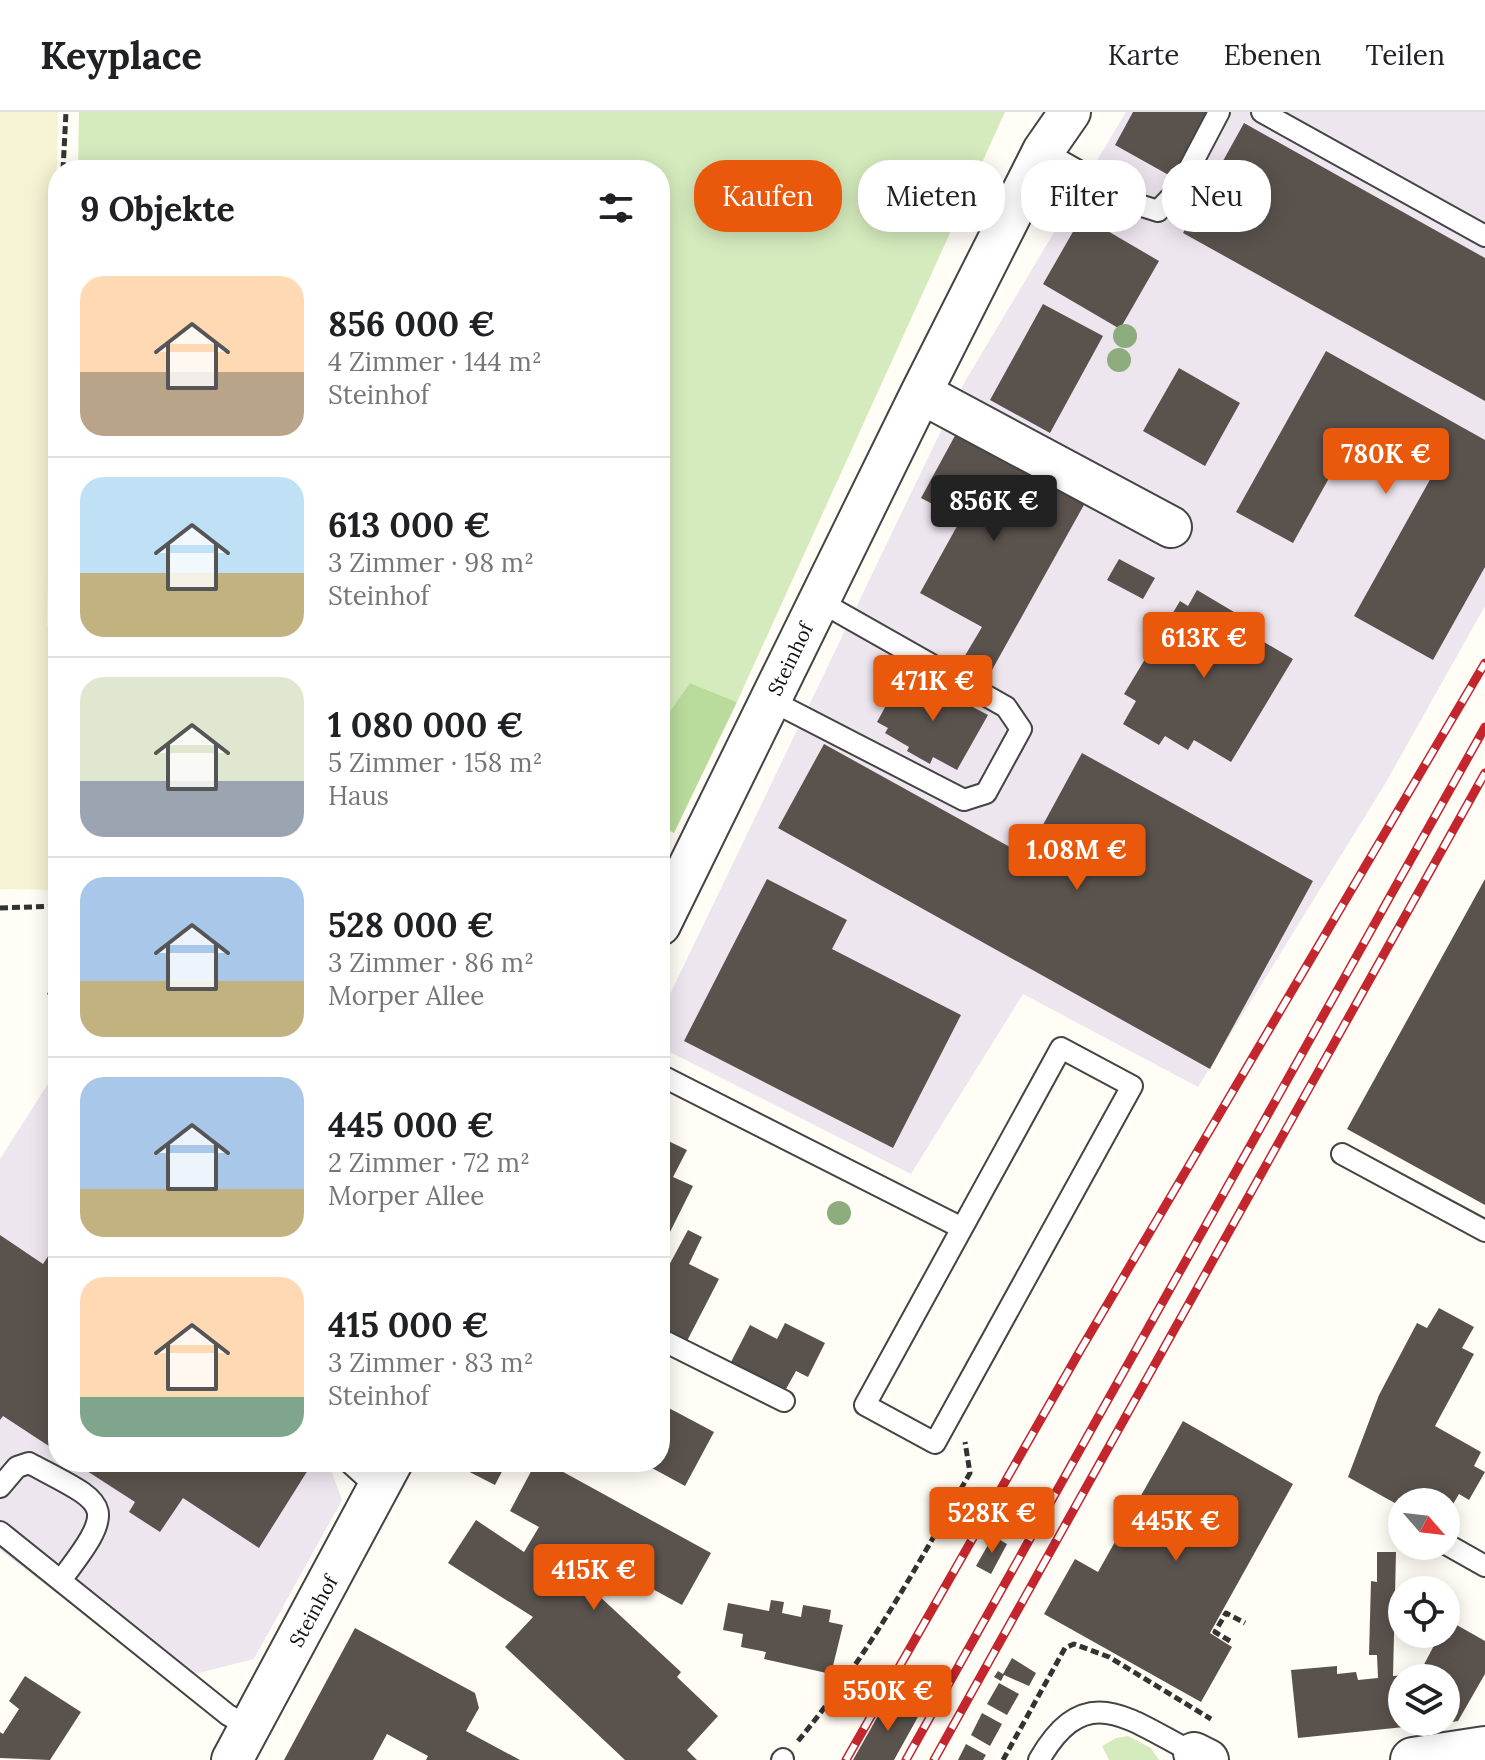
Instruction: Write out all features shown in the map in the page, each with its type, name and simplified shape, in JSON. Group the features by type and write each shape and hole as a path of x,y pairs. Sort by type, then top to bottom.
{"street":[{"name":"Steinhof","path":"670,905 1043,151 1070,112"},
{"path":"921,393 1171,527"},
{"name":"Steinhof","path":"241,1744 386,1476"},
{"path":"1413,1760 1485,1749"}],"lane":[{"path":"1043,151 1139,205 1158,211 1178,190 1219,112"},
{"path":"1262,112 1485,236"},
{"path":"770,700 964,800 986,793 1021,729 1006,707 819,601"},
{"path":"1061,1048 1132,1086 935,1443 865,1405 960,1227 1061,1048"},
{"path":"670,1080 960,1227"},
{"path":"1342,1154 1485,1231"},
{"path":"670,1344 784,1401"},
{"path":"0,1487 17,1467 29,1463 89,1495 99,1513 98,1529 61,1580"},
{"path":"0,1532 228,1715 241,1744"},
{"path":"1460,1552 1485,1566"},
{"path":"1039,1760 1056,1731 1073,1717 1100,1712 1118,1714 1201,1756"}],"path":[{"path":"64,160 66,112"},
{"path":"0,908 48,906"},
{"path":"783,1759 841,1690 876,1637 970,1473 957,1402"},
{"path":"1230,1641 1215,1632 1226,1613 1245,1623"}],"shaded area":[{"path":"0,112 58,112 57,160 48,160 48,890 0,889"},
{"path":"1126,112 1485,112 1485,606 1385,784 1198,1087 1023,994 911,1174 670,1052 670,994 964,383 1054,232 1146,232 1146,160 1097,160"},
{"path":"48,1084 48,1472 332,1472 342,1500 254,1659 171,1680 0,1550 0,1159"}],"green space":[{"path":"79,112 1005,112 983,160 858,160 858,232 950,232 737,702 690,683 670,711 670,160 78,160"},
{"path":"690,683 737,702 674,833 670,831 670,711"},
{"path":"1128,1736 1151,1748 1159,1760 1109,1760 1102,1746 1116,1738"}],"building":[{"path":"1133,112 1211,112 1184,160 1162,160 1162,171 1115,145"},
{"path":"1244,123 1485,258 1485,401 1183,233 1271,232 1271,160 1223,160"},
{"path":"1073,232 1109,232 1159,261 1120,329 1043,284"},
{"path":"1043,304 1103,336 1050,433 990,400"},
{"path":"1326,351 1485,440 1485,567 1433,660 1354,616 1432,476 1354,433 1293,543 1236,512"},
{"path":"1179,368 1240,403 1205,466 1143,431"},
{"path":"957,432 1085,503 987,679 960,664 982,627 920,593 961,519 921,498"},
{"path":"1119,559 1155,578 1143,599 1107,580"},
{"path":"1197,590 1234,612 1228,621 1293,659 1231,762 1194,740 1188,750 1165,736 1159,745 1123,724 1136,701 1124,694 1180,601 1188,606"},
{"path":"937,681 968,697 965,703 988,715 957,770 933,757 930,764 907,751 909,747 885,733 888,728 877,722 895,689 912,698 920,683 933,690"},
{"path":"824,744 1026,856 1082,753 1313,881 1210,1069 778,828"},
{"path":"767,879 847,920 832,949 961,1015 893,1148 684,1041"},
{"path":"1485,879 1485,1205 1347,1129"},
{"path":"670,1142 687,1150 673,1177 693,1186 670,1232"},
{"path":"688,1230 702,1237 689,1264 719,1279 687,1341 670,1333 670,1263"},
{"path":"0,1235 43,1264 48,1256 48,1445 3,1416 0,1420"},
{"path":"1439,1308 1474,1327 1462,1348 1474,1354 1435,1426 1481,1452 1474,1466 1485,1472 1469,1500 1460,1495 1460,1488 1388,1488 1388,1499 1348,1477 1379,1395 1417,1323 1427,1328"},
{"path":"785,1323 825,1343 808,1377 796,1371 786,1389 731,1362 750,1325 777,1339"},
{"path":"670,1409 714,1432 685,1486 659,1472 670,1472"},
{"path":"1183,1421 1293,1484 1210,1633 1232,1647 1201,1702 1044,1614 1075,1559 1098,1572"},
{"path":"88,1472 307,1472 259,1548 183,1498 160,1532 129,1512 135,1502"},
{"path":"470,1472 502,1472 495,1485"},
{"path":"531,1472 563,1472 711,1553 682,1605 603,1562 584,1582 681,1672 677,1677 718,1716 687,1750 697,1760 625,1760 505,1647 533,1617 448,1563 476,1520 524,1552 539,1527 510,1511"},
{"path":"993,1536 1007,1544 991,1574 976,1566"},
{"path":"1377,1552 1388,1552 1388,1560 1396,1560 1395,1576 1388,1576 1388,1648 1394,1648 1393,1664 1388,1664 1388,1729 1298,1738 1291,1670 1337,1666 1337,1674 1356,1672 1358,1680 1378,1678 1377,1655 1369,1655 1371,1581 1377,1582"},
{"path":"771,1600 784,1602 782,1613 801,1617 803,1605 831,1610 829,1622 843,1625 831,1674 764,1659 766,1652 741,1647 743,1634 723,1630 728,1603 769,1611"},
{"path":"1460,1627 1485,1641 1485,1674 1460,1718 1460,1664 1424,1664 1433,1648 1460,1648"},
{"path":"355,1628 475,1693 479,1708 466,1731 520,1760 426,1760 428,1756 387,1734 373,1760 284,1760"},
{"path":"1012,1658 1036,1673 1029,1686 1004,1675 1001,1681 994,1677 998,1671 1003,1674"},
{"path":"25,1676 81,1712 50,1760 0,1758 0,1732 3,1734 19,1709 9,1701"},
{"path":"999,1683 1019,1694 1007,1715 987,1704"},
{"path":"888,1698 919,1715 894,1760 853,1760"},
{"path":"982,1713 1002,1724 990,1746 971,1735"},
{"path":"966,1744 986,1755 983,1760 958,1760"}],"railway":[{"path":"846,1760 1081,1349 1485,663"},
{"path":"906,1760 1485,727"},
{"path":"934,1760 1485,773"}]}
